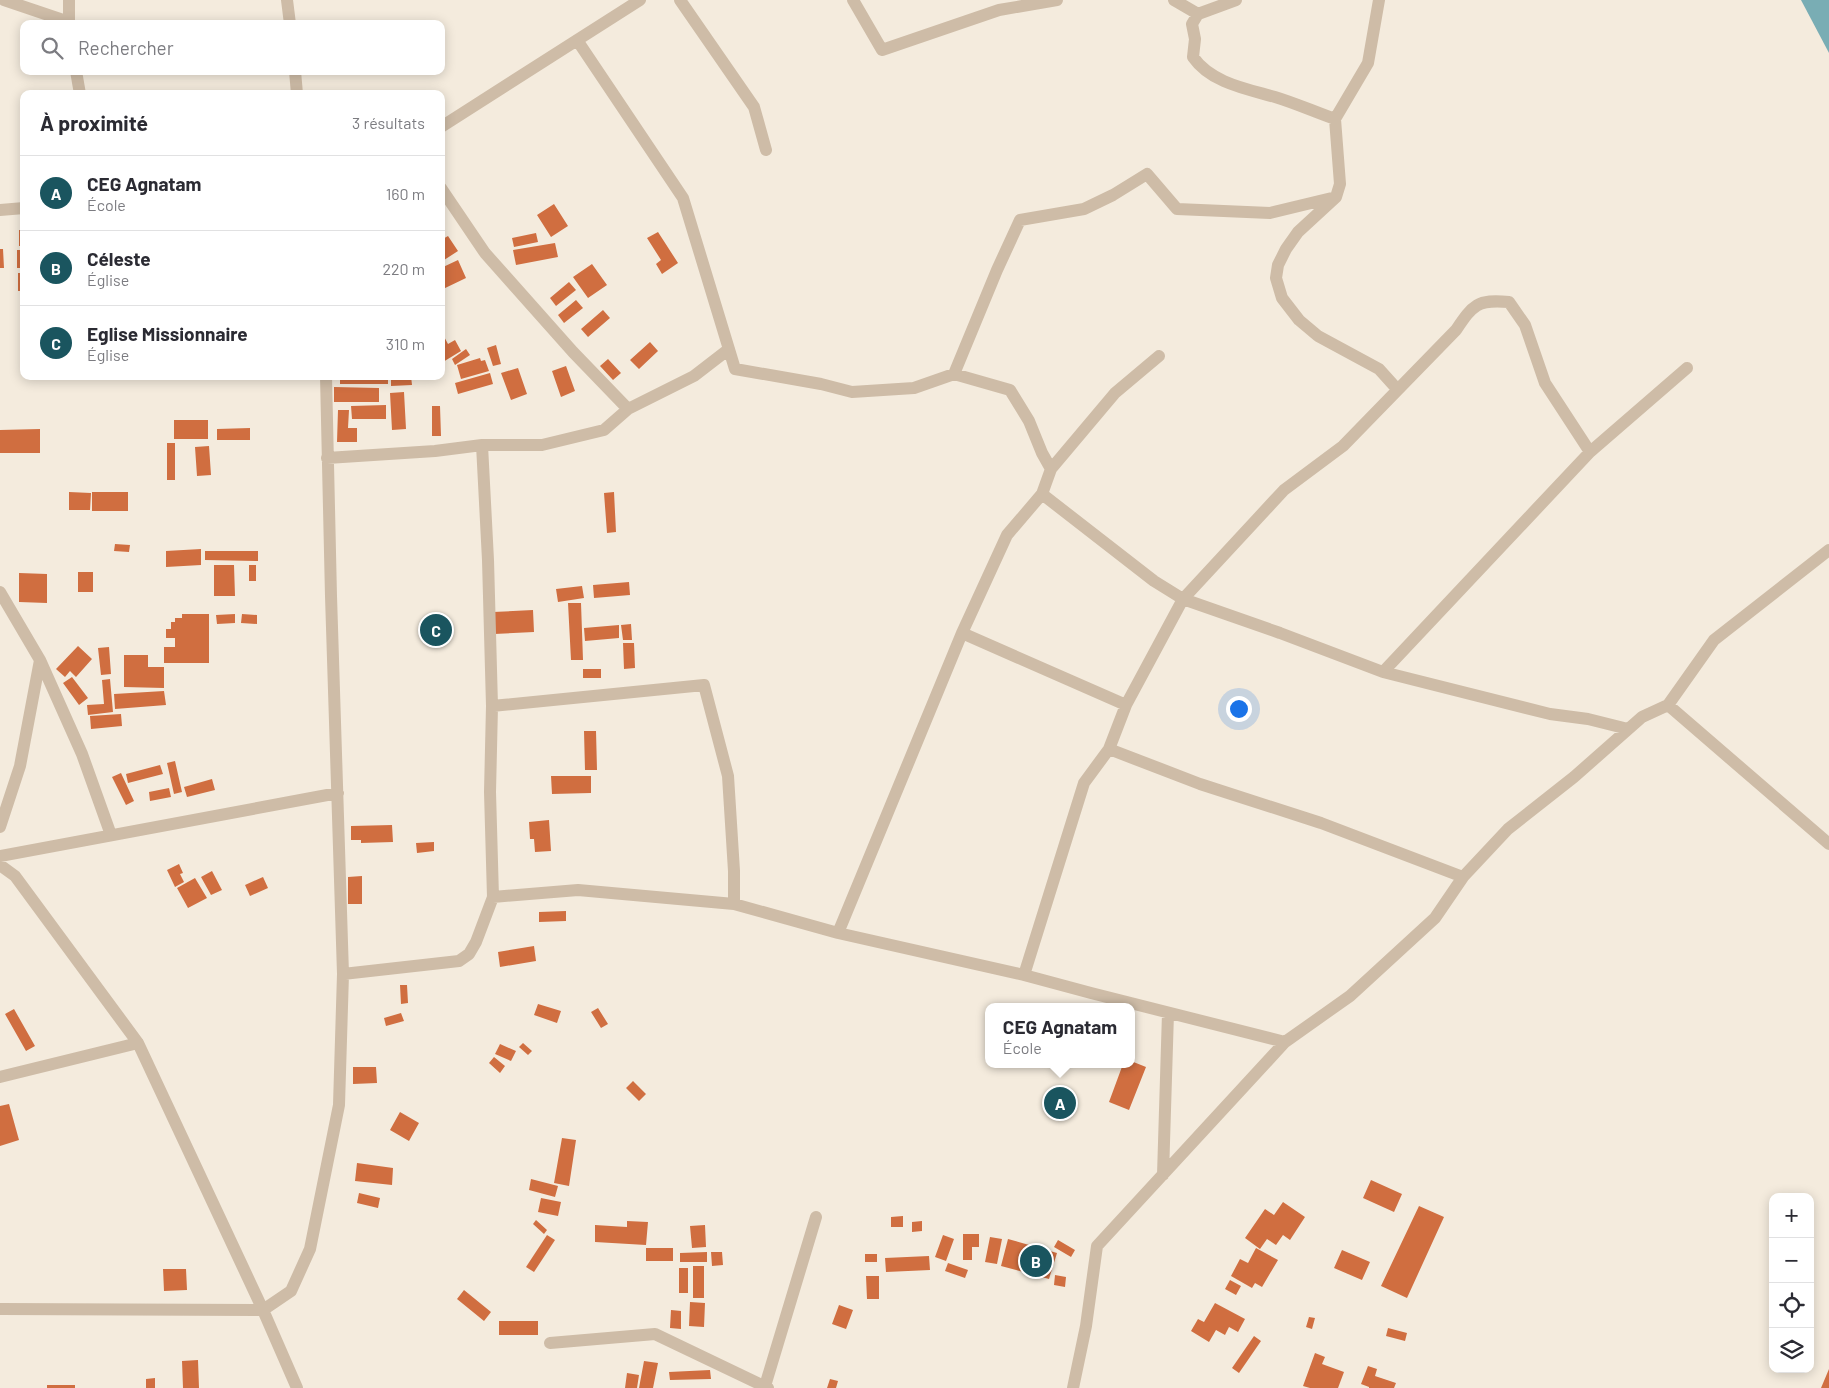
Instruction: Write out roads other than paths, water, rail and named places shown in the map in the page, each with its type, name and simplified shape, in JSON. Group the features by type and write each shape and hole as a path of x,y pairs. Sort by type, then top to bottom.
{"street":[{"path":"4,0 61,20"},
{"path":"69,0 69,20"},
{"path":"287,0 290,20"},
{"path":"445,124 640,0"},
{"path":"680,0 754,107 766,150"},
{"path":"853,0 882,50 999,10 1057,0"},
{"path":"1174,0 1198,14"},
{"path":"1236,0 1198,14 1192,24 1195,38 1193,57 1200,68 1237,87 1277,98 1335,119"},
{"path":"1379,0 1368,63 1335,119 1340,184 1336,197 1298,232 1278,265 1276,278 1282,298 1299,320 1318,336 1379,369 1397,389"},
{"path":"577,40 684,198 735,369 821,384 852,392 914,388 954,374 1010,390 1028,421 1051,469"},
{"path":"77,75 79,90"},
{"path":"295,75 297,90"},
{"path":"954,374 1020,220 1084,209 1147,174 1177,210 1270,213 1336,197"},
{"path":"445,194 484,253 628,409"},
{"path":"0,210 20,208"},
{"path":"1024,975 1084,782 1109,749 1126,705 1183,599 1284,490 1343,446 1456,330 1471,308 1490,300 1509,302 1525,325 1545,383 1590,452"},
{"path":"327,458 435,451 482,445 542,445 604,430 628,409 694,376 729,349"},
{"path":"838,933 962,633 1007,535 1042,494 1051,469 1115,394 1159,356"},
{"path":"1383,672 1590,452 1687,368"},
{"path":"0,1309 262,1310 292,1291 310,1249 339,1104 343,974 326,380"},
{"path":"343,974 459,961 469,954 476,942 493,898 490,792 492,706 488,560 482,445"},
{"path":"1042,494 1154,581 1183,599 1383,672 1550,714 1588,719 1628,729"},
{"path":"1073,1388 1086,1326 1097,1246 1285,1042 1350,996 1435,918 1463,877 1508,829 1574,777 1642,717 1668,705 1714,640 1829,550"},
{"path":"0,592 40,660 82,754 111,835"},
{"path":"962,633 1126,705"},
{"path":"0,827 20,766 40,660"},
{"path":"492,706 704,685 728,776 734,871 734,904"},
{"path":"1668,705 1829,844"},
{"path":"1109,749 1200,784 1321,822 1463,877"},
{"path":"0,856 338,793"},
{"path":"0,865 15,876 138,1043 262,1310 296,1388"},
{"path":"493,898 578,890 734,904 838,933 1024,975 1130,1003"},
{"path":"1135,1004 1285,1042"},
{"path":"1163,1174 1168,1013"},
{"path":"0,1077 138,1043"},
{"path":"550,1343 655,1334 766,1387 816,1216"}],"water":[{"path":"1801,0 1829,0 1829,53"}],"place":[{"name":"Eglise Missionnaire","path":"436,630"},
{"name":"CEG Agnatam","path":"1060,1103"},
{"name":"Céleste","path":"1036,1261"}]}
